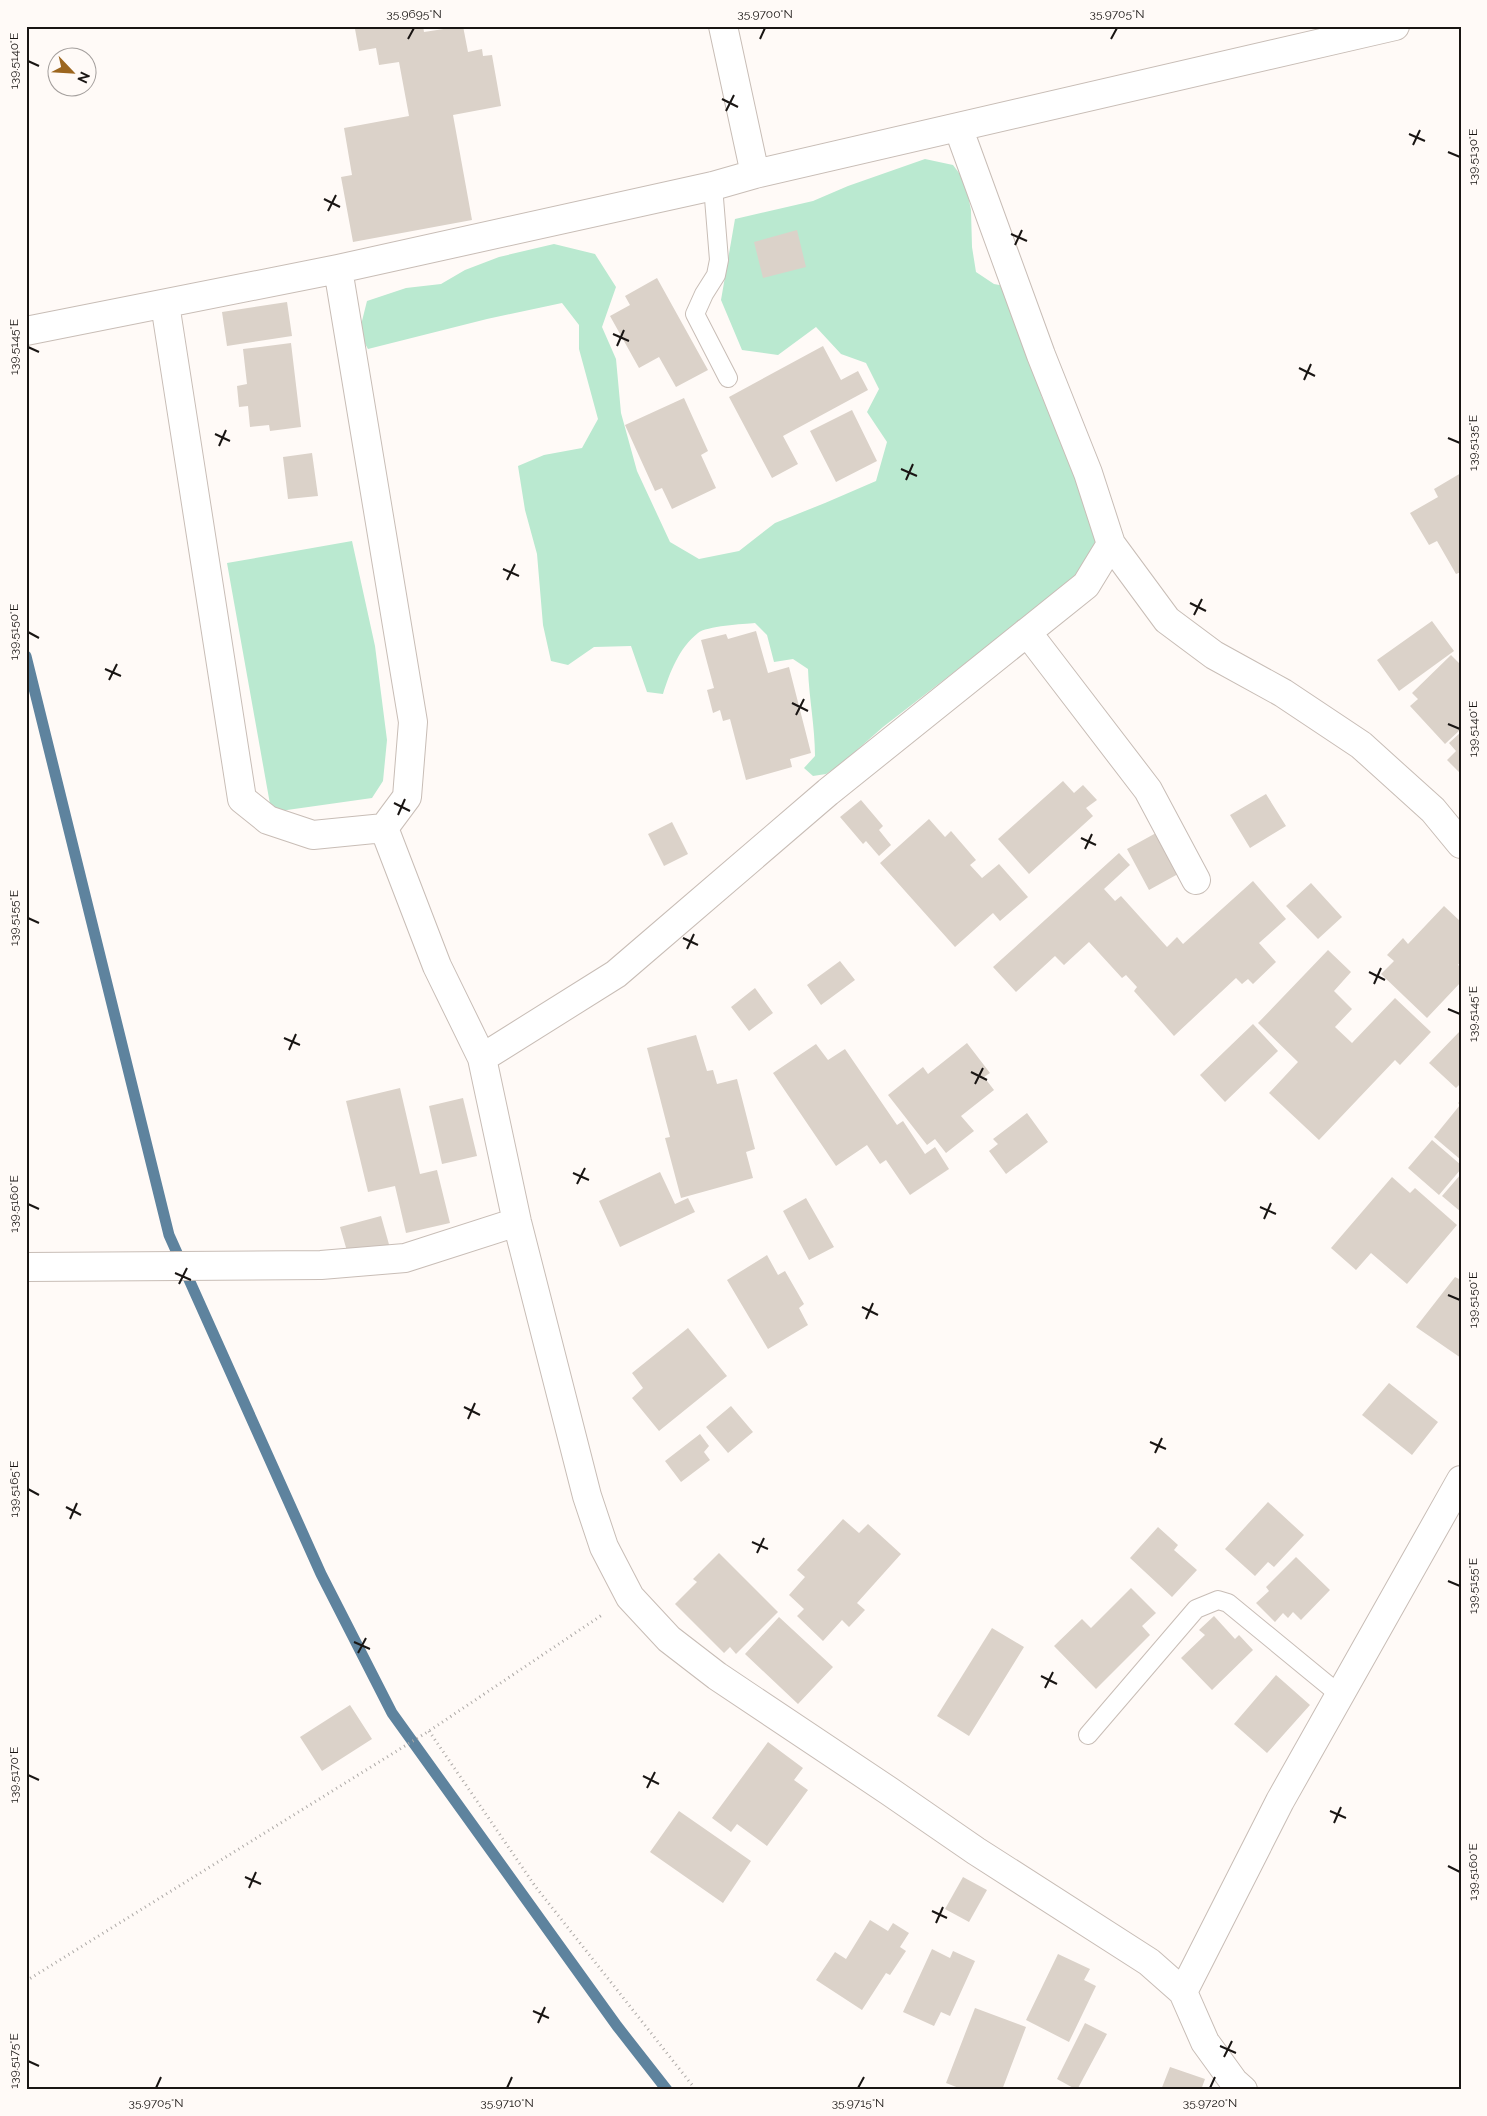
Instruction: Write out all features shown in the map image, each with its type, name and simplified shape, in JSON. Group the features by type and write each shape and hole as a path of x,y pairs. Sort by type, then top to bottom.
{"street":[{"path":"723,26 755,174"},
{"path":"26,331 338,269 712,186 755,174 1395,26"},
{"path":"958,127 1041,355 1088,473 1111,544 1167,620 1214,656 1283,693 1361,745 1433,810 1461,844"},
{"path":"165,304 242,799 268,820 313,835 384,828 407,797 413,722 338,269"},
{"path":"482,1058 616,974 828,792 1086,585 1111,544"},
{"path":"1027,632 1148,790 1196,880"},
{"path":"384,828 437,966 482,1058 517,1222 587,1496 604,1548 630,1596 669,1639 718,1676 976,1851 1149,1962 1183,1992 1205,2042 1234,2082 1243,2090"},
{"path":"26,1267 322,1266 405,1258 517,1222"},
{"path":"1183,1992 1280,1800 1461,1480"}],"lane":[{"path":"712,186 719,260 716,275 704,294 695,314 728,378"},
{"path":"1088,1735 1196,1609 1218,1600 1228,1603 1340,1695"}],"path":[{"path":"26,1981 428,1731 630,1596"},
{"path":"428,1731 535,1886 696,2090"}],"green space":[{"path":"925,159 953,165 965,181 971,210 972,247 976,272 994,284 1010,287 1034,361 1042,398 1062,428 1082,487 1085,511 1098,547 1074,576 1029,614 883,727 841,764 826,774 813,776 804,768 815,756 808,669 793,659 774,662 767,635 755,623 717,627 698,633 680,653 663,694 647,692 631,646 594,647 568,665 551,661 543,625 537,554 525,510 518,466 544,455 582,448 598,419 579,349 579,325 562,303 487,319 368,349 359,333 367,301 406,288 441,284 465,270 499,257 554,244 595,254 616,287 602,327 616,359 621,413 637,471 670,542 699,559 739,551 775,523 876,481 887,442 867,412 879,389 866,363 841,354 816,327 778,355 742,350 721,300 735,219 813,201 848,186"},
{"path":"352,541 375,646 387,740 383,781 372,798 280,811 270,804 227,563"}],"building":[{"path":"366,26 423,26 424,32 463,26 468,52 482,49 483,56 492,55 501,106 453,115 472,220 353,242 341,177 352,175 344,128 409,116 399,62 379,65 376,48 359,51 355,29"},
{"path":"797,230 806,267 763,278 754,242"},
{"path":"657,278 708,370 676,387 659,357 639,368 610,316 630,305 625,296"},
{"path":"287,302 292,336 227,346 222,312"},
{"path":"291,343 301,427 270,431 269,425 250,427 248,406 239,407 237,386 247,384 243,349"},
{"path":"823,346 841,380 858,371 868,390 783,436 798,464 772,478 729,397"},
{"path":"684,398 708,451 701,455 716,488 672,509 662,488 655,491 625,425"},
{"path":"852,410 877,461 836,482 810,431"},
{"path":"312,453 318,496 288,499 283,457"},
{"path":"1461,473 1461,572 1456,574 1437,541 1429,545 1410,513 1438,497 1434,489"},
{"path":"1432,621 1454,651 1399,691 1377,660"},
{"path":"756,631 768,673 789,667 811,753 790,759 792,767 746,780 730,719 723,721 720,710 713,713 707,690 714,688 701,640 726,634 728,639"},
{"path":"1451,655 1461,665 1461,729 1445,744 1410,706 1418,699 1412,693"},
{"path":"1461,732 1461,774 1447,760 1456,751 1449,743"},
{"path":"1063,781 1074,793 1083,785 1097,800 1086,808 1093,816 1029,874 998,839"},
{"path":"1266,794 1286,826 1250,848 1230,815"},
{"path":"861,800 883,826 879,830 891,845 879,856 866,841 863,844 840,817"},
{"path":"929,819 945,837 951,831 976,860 970,865 982,878 999,864 1028,897 1000,921 993,913 955,947 880,863"},
{"path":"672,822 688,854 664,866 648,834"},
{"path":"1156,833 1178,874 1149,890 1127,849"},
{"path":"1119,853 1130,865 1104,889 1115,901 1121,896 1167,947 1177,937 1183,944 1253,881 1286,919 1259,943 1276,962 1253,984 1248,979 1242,984 1236,978 1174,1036 1134,991 1137,987 1126,975 1122,978 1089,942 1064,965 1055,956 1016,992 993,967"},
{"path":"1311,883 1342,917 1318,939 1286,906"},
{"path":"1444,906 1461,922 1461,961 1458,965 1461,967 1461,982 1427,1018 1381,974 1394,961 1387,955 1403,938 1408,944"},
{"path":"1328,950 1351,972 1334,991 1352,1009 1335,1027 1352,1043 1395,998 1431,1032 1400,1065 1395,1060 1319,1140 1269,1093 1298,1062 1258,1023"},
{"path":"840,961 855,980 821,1005 807,985"},
{"path":"755,988 773,1013 749,1031 731,1007"},
{"path":"1253,1024 1278,1051 1225,1102 1200,1075"},
{"path":"1461,1030 1461,1083 1456,1088 1429,1063"},
{"path":"696,1035 707,1071 713,1070 717,1084 737,1079 755,1149 746,1152 753,1178 681,1198 665,1138 670,1137 647,1048"},
{"path":"967,1043 990,1073 984,1077 994,1090 961,1116 974,1131 946,1153 935,1139 927,1145 888,1095 923,1067 928,1074"},
{"path":"816,1044 828,1060 845,1049 897,1125 903,1121 925,1154 935,1147 949,1169 910,1195 886,1160 880,1164 867,1145 836,1166 773,1073"},
{"path":"400,1088 420,1174 437,1170 450,1223 406,1233 395,1186 368,1192 346,1101"},
{"path":"463,1098 477,1156 442,1164 429,1106"},
{"path":"1461,1100 1461,1160 1434,1137 1460,1105 1458,1103"},
{"path":"1027,1113 1048,1142 1006,1174 989,1151 998,1144 993,1139"},
{"path":"1432,1140 1461,1165 1461,1169 1439,1195 1408,1168"},
{"path":"660,1172 675,1204 688,1198 695,1212 620,1247 599,1201"},
{"path":"1461,1174 1461,1212 1442,1196"},
{"path":"1392,1177 1410,1193 1415,1188 1457,1225 1407,1284 1371,1253 1356,1270 1331,1248"},
{"path":"806,1198 834,1247 809,1260 783,1211"},
{"path":"381,1216 390,1248 347,1251 340,1227"},
{"path":"767,1255 778,1275 785,1271 804,1304 799,1308 808,1325 768,1349 727,1280"},
{"path":"1461,1276 1461,1358 1416,1327 1455,1277 1459,1279"},
{"path":"688,1328 727,1376 659,1431 632,1398 643,1388 632,1373"},
{"path":"1389,1383 1438,1422 1412,1455 1362,1415"},
{"path":"731,1406 753,1432 728,1453 706,1427"},
{"path":"700,1434 709,1446 704,1452 710,1460 681,1482 665,1461"},
{"path":"1268,1502 1304,1535 1274,1567 1268,1562 1255,1576 1225,1549"},
{"path":"843,1519 859,1533 868,1524 901,1554 857,1603 865,1610 849,1627 842,1620 823,1641 797,1616 804,1609 789,1595 805,1577 797,1570"},
{"path":"1158,1527 1178,1545 1174,1550 1197,1570 1172,1597 1130,1558"},
{"path":"719,1553 778,1612 736,1654 730,1647 724,1653 675,1604 697,1582 693,1579"},
{"path":"1296,1557 1330,1590 1301,1620 1293,1612 1288,1618 1283,1613 1275,1622 1256,1603 1269,1591 1266,1587"},
{"path":"1131,1588 1156,1613 1142,1626 1150,1635 1096,1689 1054,1646 1082,1619 1091,1628"},
{"path":"1214,1616 1235,1639 1239,1635 1253,1650 1212,1690 1181,1658 1205,1635 1199,1630"},
{"path":"779,1617 833,1667 798,1704 745,1654"},
{"path":"992,1628 1024,1647 969,1736 937,1716"},
{"path":"1276,1675 1310,1705 1267,1753 1234,1724"},
{"path":"350,1705 372,1739 322,1771 300,1737"},
{"path":"768,1742 803,1768 794,1780 808,1790 767,1846 737,1824 731,1832 712,1818"},
{"path":"679,1811 751,1861 723,1903 650,1852"},
{"path":"963,1877 987,1890 969,1922 945,1909"},
{"path":"870,1920 888,1931 893,1923 909,1933 900,1947 906,1951 890,1975 886,1973 862,2010 816,1980 835,1952 846,1959"},
{"path":"932,1949 950,1958 953,1951 975,1961 950,2016 941,2012 934,2026 903,2012"},
{"path":"1058,1954 1090,1969 1084,1980 1096,1986 1069,2042 1026,2020"},
{"path":"975,2008 1026,2027 1002,2090 964,2090 946,2083"},
{"path":"1085,2023 1107,2034 1077,2090 1057,2079"},
{"path":"1170,2067 1205,2079 1201,2090 1161,2090"}],"waterway":[{"path":"26,656 169,1235 321,1574 392,1713 617,2026 667,2090"}]}
